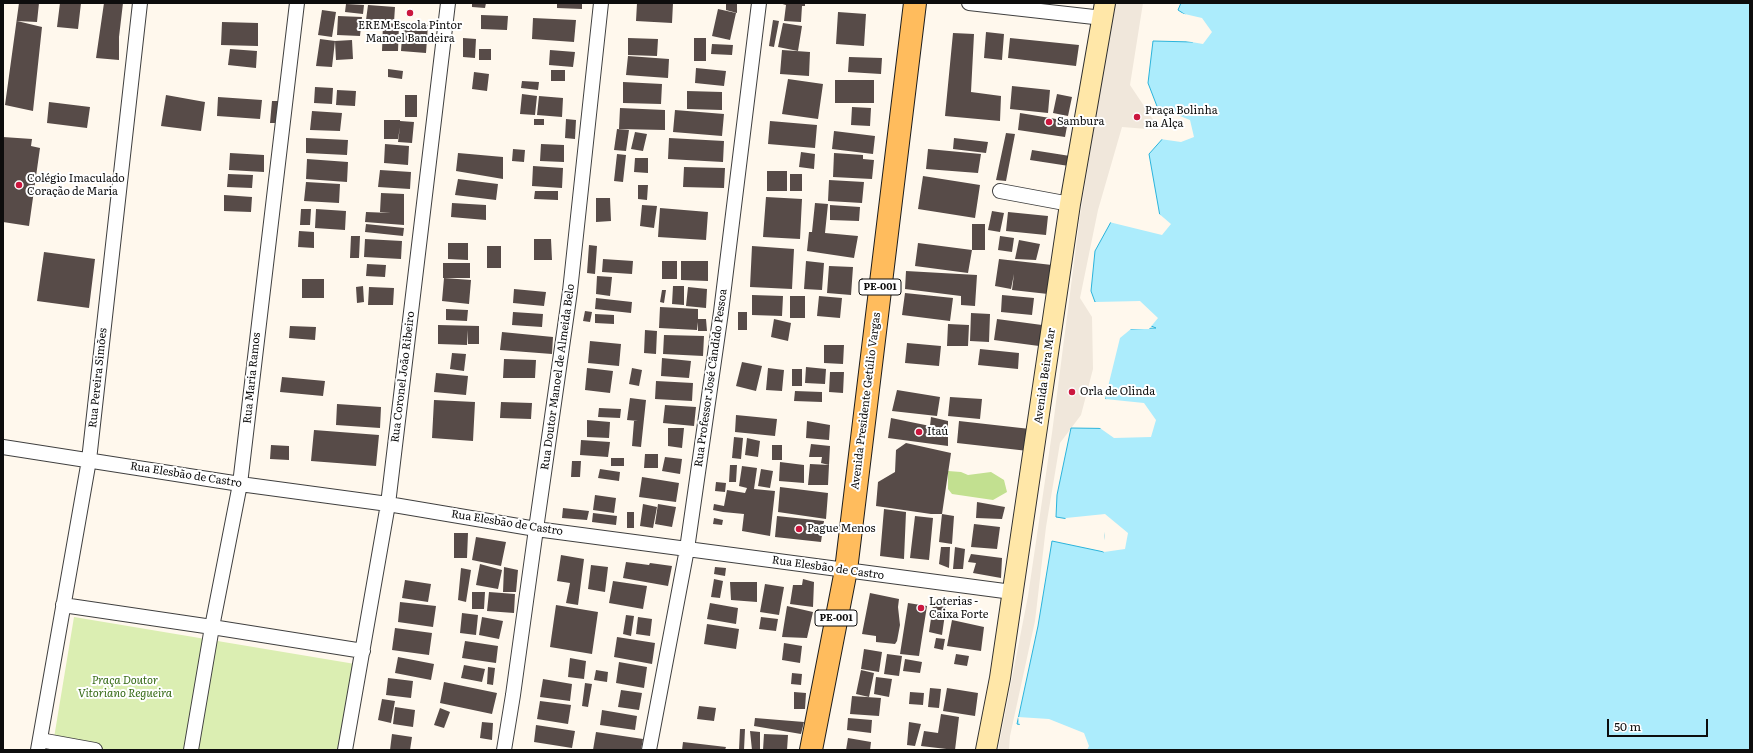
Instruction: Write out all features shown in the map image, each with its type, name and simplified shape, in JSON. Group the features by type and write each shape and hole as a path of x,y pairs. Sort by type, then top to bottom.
{"main road":[{"name":"Avenida Presidente Getúlio Vargas","path":"811,750 846,570 915,3"},
{"name":"Avenida Beira Mar","path":"986,750 1000,678 1070,204 1104,10"}],"street":[{"name":"Rua Pereira Simões","path":"39,745 89,460 140,3"},
{"name":"Rua Maria Ramos","path":"191,750 212,627 240,484 297,3"},
{"name":"Rua Coronel João Ribeiro","path":"345,750 388,504 448,3"},
{"name":"Rua Doutor Manoel de Almeida Belo","path":"504,750 570,291 601,3"},
{"name":"Rua Professor José Cândido Pessoa","path":"649,750 687,549 721,312 759,3"},
{"path":"969,3 1104,10"},
{"path":"1000,192 1070,204"},
{"name":"Rua Elesbão de Castro","path":"3,447 240,484 388,504 536,528 1012,592"},
{"path":"63,605 363,651"},
{"path":"39,745 95,750"}],"green space":[{"path":"948,471 961,472 968,475 991,472 1004,480 1007,492 993,500 952,494 948,489"},
{"name":"Praça Doutor Vitoriano Regueira","path":"74,617 355,664 339,750 92,750 53,744"}],"shaded area":[{"name":"Orla de Olinda","path":"1114,3 1143,3 1130,85 1160,130 1122,127 1098,210 1080,298 1092,317 1093,369 1081,415 1060,443 1046,527 1035,621 1010,736 1009,750 998,750 1028,596 1052,433 1080,216"}],"water":[{"path":"1181,3 1750,3 1750,750 1068,750 1068,734 1017,724 1038,626 1052,541 1104,552 1106,525 1056,517 1057,495 1071,428 1142,429 1126,413 1105,399 1108,330 1156,328 1095,302 1091,291 1095,251 1112,220 1161,222 1149,154 1165,136 1165,127 1148,83 1153,41 1193,42 1198,23 1178,10"}],"pier":[{"path":"1176,12 1202,18 1212,32 1203,44 1180,40 1191,40 1196,24"},
{"path":"1155,106 1190,120 1194,137 1181,142 1160,139 1163,135 1163,127"},
{"path":"1157,212 1171,224 1162,235 1109,222 1112,218 1159,220"},
{"path":"1140,301 1158,318 1149,329 1131,329 1120,338 1105,399 1144,403 1156,420 1151,437 1114,438 1097,426 1138,427 1125,415 1103,400 1106,330 1108,328 1148,327 1095,304 1095,302"},
{"path":"1105,514 1128,533 1125,549 1104,552 1097,548 1102,550 1105,527 1064,520 1066,518"},
{"path":"1018,717 1049,719 1084,733 1089,746 1087,750 1066,750 1067,736 1020,726"},
{"path":"1021,740 1063,748 1064,750 1027,750 1022,748"}],"building":[{"path":"19,3 39,3 37,22 17,21 42,27 33,111 5,105"},
{"path":"60,3 81,3 78,29 57,27"},
{"path":"104,3 123,3 119,37 119,60 96,58"},
{"path":"472,3 486,3 485,8 472,7"},
{"path":"557,3 582,3 582,9 557,8"},
{"path":"637,3 673,3 672,23 636,21"},
{"path":"726,3 737,3 737,13 726,10"},
{"path":"779,3 805,3 805,6 802,6 801,22 784,21 786,5"},
{"path":"346,4 364,5 363,14 345,12"},
{"path":"368,5 395,7 394,22 366,20"},
{"path":"718,9 736,13 730,40 712,36"},
{"path":"322,10 336,12 332,37 318,35"},
{"path":"838,12 866,14 864,46 836,44"},
{"path":"481,15 508,16 507,30 481,29"},
{"path":"338,16 362,17 360,36 337,35"},
{"path":"533,18 576,20 574,42 532,39"},
{"path":"773,20 779,21 774,47 769,46"},
{"path":"222,22 258,23 258,46 221,45"},
{"path":"383,23 399,24 398,51 382,51"},
{"path":"403,23 428,25 426,53 401,51"},
{"path":"783,23 802,26 798,51 778,47"},
{"path":"986,32 1004,34 1002,60 984,58"},
{"path":"953,33 974,34 971,92 1001,96 1000,121 945,116"},
{"path":"463,38 476,39 475,58 463,57"},
{"path":"628,38 658,39 657,56 628,55"},
{"path":"694,38 706,38 706,61 694,61"},
{"path":"1010,38 1079,45 1076,66 1008,58"},
{"path":"320,39 335,41 332,67 316,66"},
{"path":"352,40 353,59 336,60 335,41"},
{"path":"712,44 733,45 732,55 711,54"},
{"path":"230,49 257,51 256,68 228,65"},
{"path":"479,49 491,49 491,60 479,60"},
{"path":"550,50 575,52 573,67 549,65"},
{"path":"782,50 810,52 809,76 780,74"},
{"path":"628,56 669,59 668,78 626,75"},
{"path":"849,57 882,58 881,74 848,72"},
{"path":"696,68 726,71 724,86 695,83"},
{"path":"388,69 403,71 402,79 388,77"},
{"path":"551,70 565,70 565,81 551,81"},
{"path":"474,72 489,74 487,91 472,89"},
{"path":"788,79 823,84 818,119 782,114"},
{"path":"835,80 874,80 874,103 835,103"},
{"path":"522,81 539,82 538,90 521,88"},
{"path":"623,82 662,84 661,104 623,103"},
{"path":"1012,86 1050,90 1048,113 1010,109"},
{"path":"315,87 333,88 332,104 314,103"},
{"path":"337,90 356,91 355,106 336,105"},
{"path":"687,91 722,92 722,110 687,109"},
{"path":"522,94 537,96 535,115 520,114"},
{"path":"1057,94 1072,97 1068,116 1053,113"},
{"path":"166,95 205,102 201,131 161,126"},
{"path":"405,95 417,95 417,117 405,117"},
{"path":"539,96 563,98 562,117 537,115"},
{"path":"218,97 262,100 260,119 217,116"},
{"path":"272,101 279,101 278,123 270,123"},
{"path":"49,102 90,107 87,128 47,123"},
{"path":"852,107 871,108 870,126 851,125"},
{"path":"620,108 665,110 665,130 619,129"},
{"path":"675,110 724,114 722,136 673,132"},
{"path":"312,111 342,113 340,131 310,130"},
{"path":"1020,113 1068,121 1065,137 1018,130"},
{"path":"534,119 544,119 544,125 534,125"},
{"path":"566,119 576,120 575,139 565,138"},
{"path":"384,120 414,122 412,143 398,142 400,127 398,139 384,139"},
{"path":"770,121 817,125 815,148 768,144"},
{"path":"617,129 629,130 626,151 614,150"},
{"path":"834,131 875,136 873,154 832,149"},
{"path":"635,132 647,134 643,151 631,149"},
{"path":"1006,133 1015,134 1006,181 996,180"},
{"name":"Colégio Imaculado Coração de Maria","path":"3,137 32,139 31,146 40,148 29,226 3,222"},
{"path":"306,138 348,140 347,155 306,153"},
{"path":"669,138 724,141 723,162 668,159"},
{"path":"954,138 988,142 986,153 953,149"},
{"path":"385,144 409,146 408,165 384,163"},
{"path":"541,144 564,145 564,162 540,161"},
{"path":"513,149 525,150 524,162 512,161"},
{"path":"928,149 981,154 978,173 926,169"},
{"path":"1032,150 1070,156 1069,166 1030,160"},
{"path":"801,152 815,154 814,169 799,167"},
{"path":"230,153 264,155 264,172 229,170"},
{"path":"458,153 503,157 503,179 456,171"},
{"path":"834,153 863,155 863,159 874,160 872,179 833,177"},
{"path":"617,154 626,155 623,182 614,181"},
{"path":"635,158 648,158 648,173 634,172"},
{"path":"307,159 348,162 347,182 306,179"},
{"path":"533,166 563,168 562,188 532,186"},
{"path":"684,167 725,168 724,188 683,187"},
{"path":"380,170 411,172 410,189 378,187"},
{"path":"767,171 787,171 787,191 767,191"},
{"path":"228,174 253,175 252,188 227,187"},
{"path":"790,174 802,174 802,191 790,191"},
{"path":"923,176 980,185 975,218 918,209"},
{"path":"458,179 498,184 496,200 455,195"},
{"path":"829,180 864,182 862,203 828,201"},
{"path":"306,182 340,184 339,203 304,201"},
{"path":"638,185 648,185 647,200 638,199"},
{"path":"535,191 558,191 558,200 534,199"},
{"path":"381,193 404,194 404,225 365,222 366,212 391,213 380,212"},
{"path":"224,195 252,197 251,212 224,211"},
{"path":"766,197 802,199 800,239 763,237"},
{"path":"596,198 610,198 611,221 596,222"},
{"path":"452,203 486,205 486,220 451,217"},
{"path":"815,203 828,204 825,233 858,236 854,258 807,251 809,232 812,232"},
{"path":"642,205 657,206 654,228 640,226"},
{"path":"830,205 860,207 859,221 830,220"},
{"path":"660,208 708,212 706,240 658,237"},
{"path":"301,209 311,209 310,225 300,225"},
{"path":"316,209 346,211 345,230 315,228"},
{"path":"992,211 1004,213 1000,232 988,230"},
{"path":"1008,212 1048,216 1046,235 1006,231"},
{"path":"366,224 404,228 403,236 365,232"},
{"path":"972,224 985,224 985,250 972,250"},
{"path":"299,231 314,232 314,248 298,247"},
{"path":"351,236 360,236 359,258 350,258"},
{"path":"1000,236 1014,238 1012,252 998,250"},
{"path":"365,239 402,241 401,259 364,257"},
{"path":"534,239 551,239 552,260 534,260"},
{"path":"1019,240 1040,244 1036,260 1015,259"},
{"path":"448,243 468,243 468,260 448,259"},
{"path":"918,243 972,250 968,273 915,266"},
{"path":"589,245 597,246 595,274 587,273"},
{"path":"487,246 501,246 501,268 487,268"},
{"path":"752,246 794,249 792,289 750,287"},
{"path":"44,252 95,259 89,308 37,301"},
{"path":"603,259 633,261 632,274 602,272"},
{"path":"999,259 1052,265 1048,294 1012,290 1014,274 1011,289 995,286"},
{"path":"662,261 677,261 677,279 662,279"},
{"path":"681,261 708,261 708,281 681,280"},
{"path":"806,261 824,263 822,290 804,289"},
{"path":"443,263 470,263 470,278 443,278"},
{"path":"367,264 386,265 385,277 366,276"},
{"path":"829,266 853,267 851,295 827,293"},
{"path":"906,271 977,275 975,306 961,305 961,296 905,289"},
{"path":"597,276 612,277 610,296 596,294"},
{"path":"444,278 471,280 469,304 442,301"},
{"path":"302,279 324,279 324,298 302,298"},
{"path":"363,286 364,302 357,303 356,287"},
{"path":"673,286 684,286 684,305 672,304"},
{"path":"369,287 394,288 393,305 368,305"},
{"path":"688,287 707,289 706,308 686,306"},
{"path":"514,289 546,292 544,306 513,303"},
{"path":"662,290 666,290 664,303 660,302"},
{"path":"905,293 953,298 950,321 902,315"},
{"path":"752,295 783,296 782,316 752,315"},
{"path":"1002,295 1034,298 1032,315 1001,312"},
{"path":"790,296 805,296 805,318 790,318"},
{"path":"819,296 842,298 840,318 817,316"},
{"path":"596,298 632,302 631,313 595,309"},
{"path":"660,307 698,309 698,319 706,319 707,331 698,331 698,322 697,330 659,328"},
{"path":"446,309 468,310 467,321 446,320"},
{"path":"585,311 592,312 590,322 583,321"},
{"path":"513,312 543,314 542,327 512,325"},
{"path":"738,312 747,312 747,330 738,330"},
{"path":"971,313 990,314 989,342 970,341"},
{"path":"595,314 614,315 614,324 595,323"},
{"path":"774,319 791,323 788,341 771,337"},
{"path":"997,319 1042,325 1039,346 994,340"},
{"path":"948,324 969,325 968,346 947,346"},
{"path":"438,325 479,326 479,344 468,344 468,330 467,345 438,344"},
{"path":"290,326 316,327 315,340 289,338"},
{"path":"645,330 657,331 656,354 644,353"},
{"path":"502,332 553,337 552,354 500,350"},
{"path":"664,335 704,336 703,356 663,354"},
{"path":"590,341 621,344 619,366 588,363"},
{"path":"907,343 941,346 939,366 905,363"},
{"path":"824,345 844,345 843,364 824,363"},
{"path":"980,349 1019,353 1018,369 978,365"},
{"path":"452,353 466,354 464,371 450,369"},
{"path":"662,358 691,361 689,378 661,376"},
{"path":"504,359 536,360 535,378 503,378"},
{"path":"742,362 762,366 756,391 736,386"},
{"path":"806,367 826,369 825,384 805,383"},
{"path":"587,368 613,371 610,393 585,390"},
{"path":"632,368 642,370 639,386 629,384"},
{"path":"768,368 784,370 782,391 766,390"},
{"path":"792,369 802,369 802,386 792,386"},
{"path":"830,372 844,372 843,393 829,392"},
{"path":"436,373 468,376 466,395 434,392"},
{"path":"282,377 325,381 323,396 280,392"},
{"path":"656,381 693,383 692,401 655,399"},
{"path":"897,390 940,397 937,416 892,411"},
{"path":"795,391 822,392 822,402 794,401"},
{"path":"950,397 982,399 980,419 948,416"},
{"path":"630,398 646,400 641,447 632,446 634,421 638,421 627,420"},
{"path":"434,400 475,402 473,441 432,438"},
{"path":"501,402 532,403 531,419 500,418"},
{"path":"337,404 381,407 380,428 336,425"},
{"path":"665,405 696,407 694,426 663,423"},
{"path":"599,408 621,409 620,418 598,417"},
{"path":"736,415 777,419 775,436 735,432"},
{"name":"Itaú","path":"931,417 948,421 948,446 888,438 891,418 930,426"},
{"path":"587,420 610,422 609,438 587,437"},
{"path":"807,421 830,425 829,440 806,438"},
{"path":"959,421 1030,429 1028,451 957,443"},
{"path":"668,428 684,428 682,448 668,446"},
{"path":"314,430 379,435 376,466 311,461"},
{"path":"734,437 743,438 741,459 732,458"},
{"path":"747,438 760,441 758,457 745,455"},
{"path":"581,440 610,442 608,457 580,455"},
{"path":"906,443 951,453 942,514 931,514 876,506 878,482 895,472 896,450"},
{"path":"811,444 830,446 829,465 821,463 822,457 809,457"},
{"path":"271,445 289,446 289,460 270,459"},
{"path":"772,445 782,445 782,460 772,460"},
{"path":"645,454 658,454 658,468 644,468"},
{"path":"665,457 682,459 680,474 662,471"},
{"path":"611,458 624,458 624,466 611,466"},
{"path":"572,461 581,461 580,477 571,477"},
{"path":"780,462 804,465 804,483 779,481"},
{"path":"810,464 829,465 828,485 808,485"},
{"path":"730,465 737,465 736,482 729,482"},
{"path":"742,466 757,468 754,489 775,491 770,536 742,531 744,514 713,510 714,504 724,506 727,490 745,493 747,488 739,486"},
{"path":"600,469 620,472 619,481 598,478"},
{"path":"761,469 773,471 770,488 758,486"},
{"path":"642,477 679,483 676,502 639,497"},
{"path":"716,482 726,483 725,492 715,491"},
{"path":"780,487 828,493 826,519 778,512"},
{"path":"595,495 616,498 614,513 593,510"},
{"path":"977,502 1005,507 1002,519 976,518"},
{"path":"643,504 657,507 653,528 640,526"},
{"path":"658,504 676,507 672,527 655,524"},
{"path":"563,508 589,511 587,520 562,518"},
{"path":"884,509 906,512 904,559 880,556"},
{"path":"627,512 634,512 634,528 627,528"},
{"path":"593,513 617,516 616,525 592,522"},
{"path":"942,514 954,516 952,544 939,542"},
{"name":"Pague Menos","path":"777,516 824,521 821,542 775,537"},
{"path":"915,516 933,518 929,560 910,558"},
{"path":"714,518 723,520 722,525 713,524"},
{"path":"974,524 1000,527 997,549 971,547"},
{"path":"454,533 468,533 467,558 454,558"},
{"path":"476,537 506,542 501,566 472,560"},
{"path":"941,547 950,547 949,568 939,564"},
{"path":"955,547 965,549 963,569 953,569"},
{"path":"971,554 1002,558 1001,578 973,573 976,563 968,562"},
{"path":"561,555 584,559 578,605 566,603 570,583 557,581"},
{"path":"626,562 672,566 668,586 623,578"},
{"path":"480,564 502,570 498,589 476,585"},
{"path":"591,565 608,567 605,592 588,589"},
{"path":"504,567 518,570 516,592 503,592"},
{"path":"715,567 726,568 725,576 714,574"},
{"path":"461,568 471,570 466,602 458,600"},
{"path":"714,579 723,581 720,598 711,597"},
{"path":"803,579 814,582 813,607 790,604 793,585 802,585"},
{"path":"405,580 431,584 428,602 402,598"},
{"path":"613,581 647,586 643,609 609,603"},
{"path":"730,582 757,582 757,602 731,600"},
{"path":"765,584 784,587 779,615 760,612"},
{"path":"472,592 485,592 484,609 472,609"},
{"path":"489,592 515,594 514,613 487,611"},
{"path":"870,593 899,599 898,607 900,625 895,644 876,642 876,636 862,634"},
{"path":"400,602 436,606 433,627 398,622"},
{"path":"710,603 738,608 736,624 707,619"},
{"path":"908,603 927,606 919,656 900,654"},
{"path":"556,605 598,612 592,654 550,647"},
{"path":"933,605 946,607 942,635 929,632"},
{"path":"787,606 813,612 807,638 782,637"},
{"path":"462,613 478,615 476,635 460,633"},
{"path":"626,615 634,616 631,636 623,634"},
{"path":"482,617 503,621 499,639 479,635"},
{"path":"638,617 652,619 650,636 636,634"},
{"path":"761,617 778,619 776,631 759,629"},
{"path":"952,620 984,627 981,651 947,646"},
{"path":"707,624 739,629 736,649 704,644"},
{"path":"395,628 432,633 429,655 392,650"},
{"path":"617,637 655,643 652,664 614,657"},
{"path":"936,638 945,639 943,650 934,648"},
{"path":"465,641 498,646 496,663 462,658"},
{"path":"784,643 802,646 800,663 782,660"},
{"path":"864,649 882,652 879,672 861,669"},
{"path":"887,654 902,656 899,676 884,674"},
{"path":"956,654 969,656 967,666 954,664"},
{"path":"398,657 434,664 431,680 395,673"},
{"path":"570,658 586,661 584,679 568,677"},
{"path":"905,659 922,662 920,673 903,671"},
{"path":"619,662 647,667 644,688 616,683"},
{"path":"464,665 485,669 482,682 461,678"},
{"path":"488,667 495,668 493,685 487,684"},
{"path":"596,670 608,672 607,682 594,680"},
{"path":"861,670 874,673 869,697 856,694"},
{"path":"792,673 802,674 801,685 791,684"},
{"path":"876,677 892,679 889,697 874,694"},
{"path":"388,678 413,681 411,698 386,695"},
{"path":"543,679 572,684 570,701 540,697"},
{"path":"444,682 497,693 492,714 440,703"},
{"path":"585,683 592,684 588,707 582,706"},
{"path":"930,688 941,689 939,708 928,707"},
{"path":"947,688 978,693 975,716 943,711"},
{"path":"621,690 642,693 639,710 618,707"},
{"path":"794,692 806,693 805,709 794,709"},
{"path":"910,692 924,693 923,705 909,704"},
{"path":"852,696 881,698 879,716 850,714"},
{"path":"382,699 395,701 391,723 378,720"},
{"path":"540,701 571,705 568,724 537,719"},
{"path":"699,706 716,708 714,721 697,719"},
{"path":"395,707 415,710 413,727 393,724"},
{"path":"440,708 450,712 444,728 434,725"},
{"path":"602,710 637,716 635,730 600,725"},
{"path":"941,714 959,717 955,750 921,746 924,731 938,733"},
{"path":"755,718 804,722 801,734 754,726"},
{"path":"848,718 872,720 871,733 847,730"},
{"path":"482,722 493,723 492,740 480,738"},
{"path":"909,722 921,724 915,746 907,745"},
{"path":"536,725 575,731 572,748 534,742"},
{"path":"740,729 745,729 744,750 739,750"},
{"path":"750,731 760,732 760,750 752,750"},
{"path":"596,732 643,739 641,750 593,750"},
{"path":"392,734 412,737 410,750 390,750"},
{"path":"764,734 788,735 787,750 763,750"},
{"path":"848,738 871,742 870,750 846,750"},
{"path":"683,742 726,747 725,750 682,750"}],"place":[{"name":"EREM Escola Pintor Manoel Bandeira","path":"410,13"},
{"name":"Praça Bolinha na Alça","path":"1137,117"},
{"name":"Sambura","path":"1049,122"},
{"name":"Colégio Imaculado Coração de Maria","path":"19,185"},
{"name":"Orla de Olinda","path":"1072,392"},
{"name":"Itaú","path":"919,432"},
{"name":"Pague Menos","path":"799,529"},
{"name":"Loterias - Caixa Forte","path":"921,608"}]}
